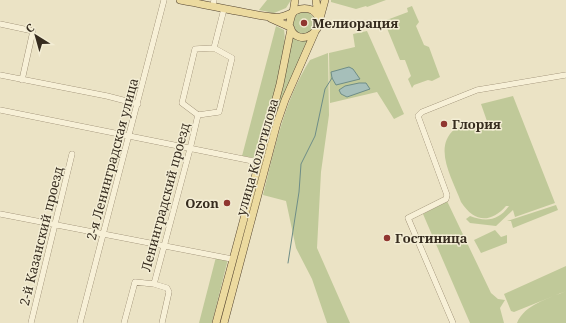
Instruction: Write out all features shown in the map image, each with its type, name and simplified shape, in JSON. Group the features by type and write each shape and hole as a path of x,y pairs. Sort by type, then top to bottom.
{"main road":[{"path":"180,0 213,3 224,9 265,16 281,17 293,13 316,0 318,21"},
{"name":"улица Колотилова","path":"224,323 232,259 283,71 290,21 295,0"},
{"name":"улица Колотилова","path":"216,323 228,290 284,100 315,32 325,0"},
{"path":"302,8 312,11 318,21"},
{"path":"265,16 290,28 293,33 302,37 307,37 315,32"}],"street":[{"name":"2-я Ленинградская улица","path":"80,323 164,0"},
{"path":"214,48 224,9"},
{"path":"0,24 33,31 22,80"},
{"name":"Ленинградский проезд","path":"214,48 232,58 219,112 198,115 182,103 195,49 214,48"},
{"path":"453,323 408,218 446,199 447,195 418,116 422,112 477,90 566,74"},
{"path":"0,75 107,96 138,104"},
{"path":"0,110 258,162"},
{"name":"Ленинградский проезд","path":"154,284 198,115"},
{"name":"2-й Казанский проезд","path":"31,323 72,154"},
{"path":"0,214 232,259"},
{"name":"Ленинградский проезд","path":"124,323 135,282 154,284 167,288 169,292 162,323"}],"green space":[{"path":"267,0 291,0 286,8 274,13 259,10"},
{"path":"331,0 386,0 367,7 356,9 331,2"},
{"path":"412,6 419,22 416,26 424,45 429,47 440,77 432,81 428,80 414,85 412,88 408,79 411,76 405,60 400,60 384,21 408,12 407,8"},
{"path":"304,12 312,15 315,23 312,31 304,34 296,31 293,23 296,15"},
{"path":"276,26 284,30 285,42 275,93 256,158 242,156"},
{"path":"367,31 404,114 394,119 377,92 330,103 329,53 355,47 353,34"},
{"path":"291,37 301,40 309,39 296,69 231,287 228,286"},
{"path":"328,53 329,115 321,172 317,248 350,323 327,323 312,279 296,248 286,201 263,195 276,142 293,92 310,60"},
{"path":"513,96 555,203 515,217 513,210 496,226 470,223 466,219 470,216 481,219 491,219 501,215 509,206 506,206 494,216 488,218 477,217 466,209 461,202 446,164 445,145 448,136 461,125 474,126 481,129 488,124 481,104"},
{"path":"447,201 491,293 498,299 505,300 500,308 504,323 470,323 423,214"},
{"path":"556,205 558,210 513,228 511,221 507,221"},
{"path":"495,230 501,237 507,235 507,243 481,253 474,240"},
{"path":"216,257 228,259 212,323 199,323"},
{"path":"566,266 566,291 514,312 511,311 504,294"},
{"path":"566,291 566,323 517,323 521,316 531,307"}],"water":[{"path":"349,67 353,69 360,79 336,85 332,78 331,72"},
{"path":"366,83 370,89 347,97 341,94 339,90 345,86"}],"waterway":[{"path":"288,263 299,192 301,164 315,136 325,89 332,78"}],"place":[{"name":"Мелиорация","path":"304,23"},
{"name":"Глория","path":"444,124"},
{"name":"Ozon","path":"227,203"},
{"name":"Гостиница","path":"387,238"}]}
